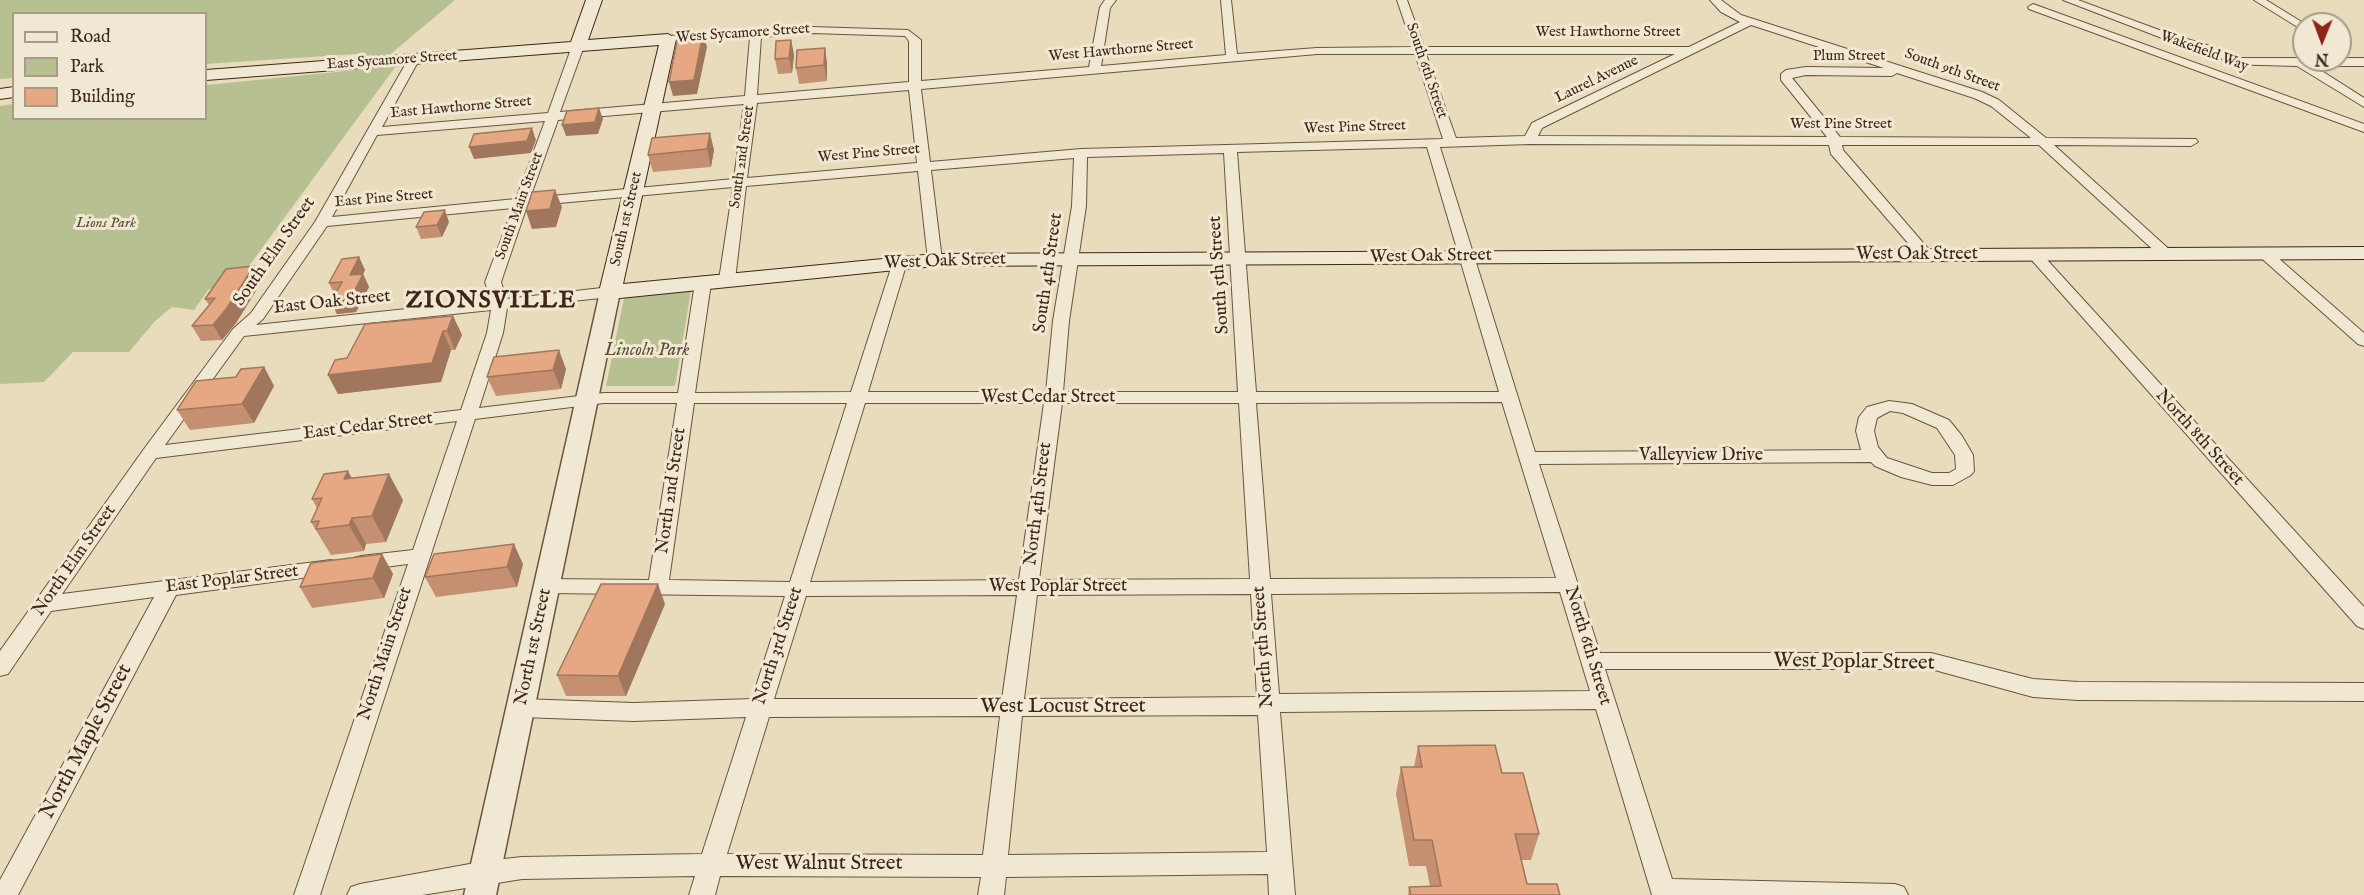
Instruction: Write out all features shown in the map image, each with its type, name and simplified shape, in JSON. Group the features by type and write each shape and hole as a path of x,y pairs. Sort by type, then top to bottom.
{"main road":[{"name":"South Main Street","path":"578,46 594,0"},
{"name":"West Sycamore Street","path":"578,46 668,39"},
{"name":"South 1st Street","path":"610,292 668,39"},
{"name":"East Sycamore Street","path":"207,75 578,46"},
{"name":"West Oak Street","path":"610,292 935,260 2364,253"}],"street":[{"path":"1095,69 1105,7 1111,0"},
{"path":"1226,0 1232,58"},
{"name":"South 6th Street","path":"1402,0 1451,142"},
{"name":"South 9th Street","path":"1715,0 1730,13 1750,21 1995,103 2007,110 2166,254"},
{"path":"2259,0 2292,21"},
{"path":"2072,1 2166,36 2213,50 2238,62"},
{"name":"Wakefield Way","path":"2033,7 2364,128"},
{"name":"Laurel Avenue","path":"1530,141 1536,126 1750,21"},
{"name":"West Sycamore Street","path":"668,39 813,30 908,33 915,40 915,86"},
{"name":"South 2nd Street","path":"727,280 751,100 756,33"},
{"name":"South Main Street","path":"468,415 495,333 500,304 493,282 578,46"},
{"name":"West Hawthorne Street","path":"552,117 1317,51 1694,50"},
{"name":"South Elm Street","path":"150,453 239,333 257,315 322,222 413,60"},
{"path":"2201,68 2222,63 2292,62"},
{"name":"Plum Street","path":"1836,142 1785,77 1790,73 1908,72"},
{"path":"2315,72 2364,103"},
{"path":"915,86 935,260"},
{"name":"East Hawthorne Street","path":"372,132 552,117"},
{"name":"West Pine Street","path":"522,203 1081,153 1530,141 2191,142"},
{"name":"South 6th Street","path":"1432,142 1509,397"},
{"path":"1836,142 1836,151 1926,255"},
{"name":"South 5th Street","path":"1230,148 1248,398"},
{"name":"South 4th Street","path":"1053,398 1069,259 1079,206 1081,153"},
{"name":"East Pine Street","path":"322,222 522,203"},
{"path":"2264,253 2364,341"},
{"name":"North 8th Street","path":"2034,254 2364,621"},
{"name":"North 3rd Street","path":"702,895 900,262"},
{"path":"686,397 703,283"},
{"name":"West Oak Street","path":"500,304 610,292"},
{"name":"South 1st Street","path":"587,400 610,292"},
{"name":"East Oak Street","path":"239,333 500,304"},
{"name":"West Cedar Street","path":"587,400 686,397 1509,397"},
{"name":"North 2nd Street","path":"658,586 686,397"},
{"name":"North 6th Street","path":"1509,397 1664,893"},
{"name":"North 4th Street","path":"991,895 1012,708 1053,398"},
{"name":"North 5th Street","path":"1248,398 1282,895"},
{"name":"East Cedar Street","path":"150,453 587,400"},
{"name":"North 1st Street","path":"483,883 587,400"},
{"name":"Valleyview Drive","path":"1528,458 1875,456 1890,466 1932,479 1953,478 1965,471 1964,455 1943,424 1906,408 1889,406 1874,411 1868,417 1865,431 1869,449 1875,456"},
{"name":"North Main Street","path":"307,895 468,415"},
{"name":"North Elm Street","path":"0,668 150,453"},
{"name":"East Poplar Street","path":"46,604 419,556"},
{"name":"West Poplar Street","path":"547,586 1028,588 1568,585"},
{"name":"North Maple Street","path":"5,895 169,588"},
{"name":"West Poplar Street","path":"1592,661 1931,661 2033,688 2078,692 2364,692"},
{"name":"West Locust Street","path":"521,708 634,712 759,708 1250,707 1268,704 1604,700"},
{"name":"West Walnut Street","path":"360,895 483,883 522,868 1280,863"},
{"path":"1664,893 1820,892 1895,895"}],"green space":[{"path":"0,0 455,0 386,58 356,54 207,64 207,12 12,12 12,78 0,79"},
{"name":"Lions Park","path":"396,66 243,274 208,290 194,310 172,307 155,321 129,352 73,352 44,382 0,384 0,106 12,104 12,120 207,120 207,85"},
{"name":"Lincoln Park","path":"691,290 675,386 606,386 624,298"}],"building":[{"path":"703,34 694,80 669,82 678,36"},
{"path":"791,40 789,58 775,59 776,41"},
{"path":"825,48 824,65 796,68 797,50"},
{"path":"599,108 595,122 562,125 567,111"},
{"path":"532,128 527,141 469,147 474,134"},
{"path":"710,133 707,149 648,155 652,138"},
{"path":"555,190 550,209 526,211 532,192"},
{"path":"445,210 437,225 416,227 424,212"},
{"path":"359,257 350,275 363,274 350,300 331,301 342,282 329,283 342,259"},
{"path":"254,266 213,325 192,326 215,298 205,299 226,269"},
{"path":"453,316 447,331 443,331 432,363 328,375 335,360 347,358 365,324"},
{"path":"559,350 553,370 487,377 494,357"},
{"path":"264,367 242,404 177,410 196,381 236,377 241,369"},
{"path":"348,471 344,479 389,474 372,516 352,518 349,525 316,529 319,521 311,522 322,498 312,499 324,474"},
{"path":"514,544 507,567 425,577 434,554"},
{"path":"382,554 373,578 300,587 311,563"},
{"path":"601,584 658,584 618,676 557,675"},
{"path":"1495,745 1502,773 1523,773 1539,834 1515,834 1527,884 1557,884 1560,895 1411,895 1409,887 1441,886 1432,840 1414,840 1401,767 1422,767 1418,746"}],"district":[{"name":"ZIONSVILLE","path":"491,302"}]}
